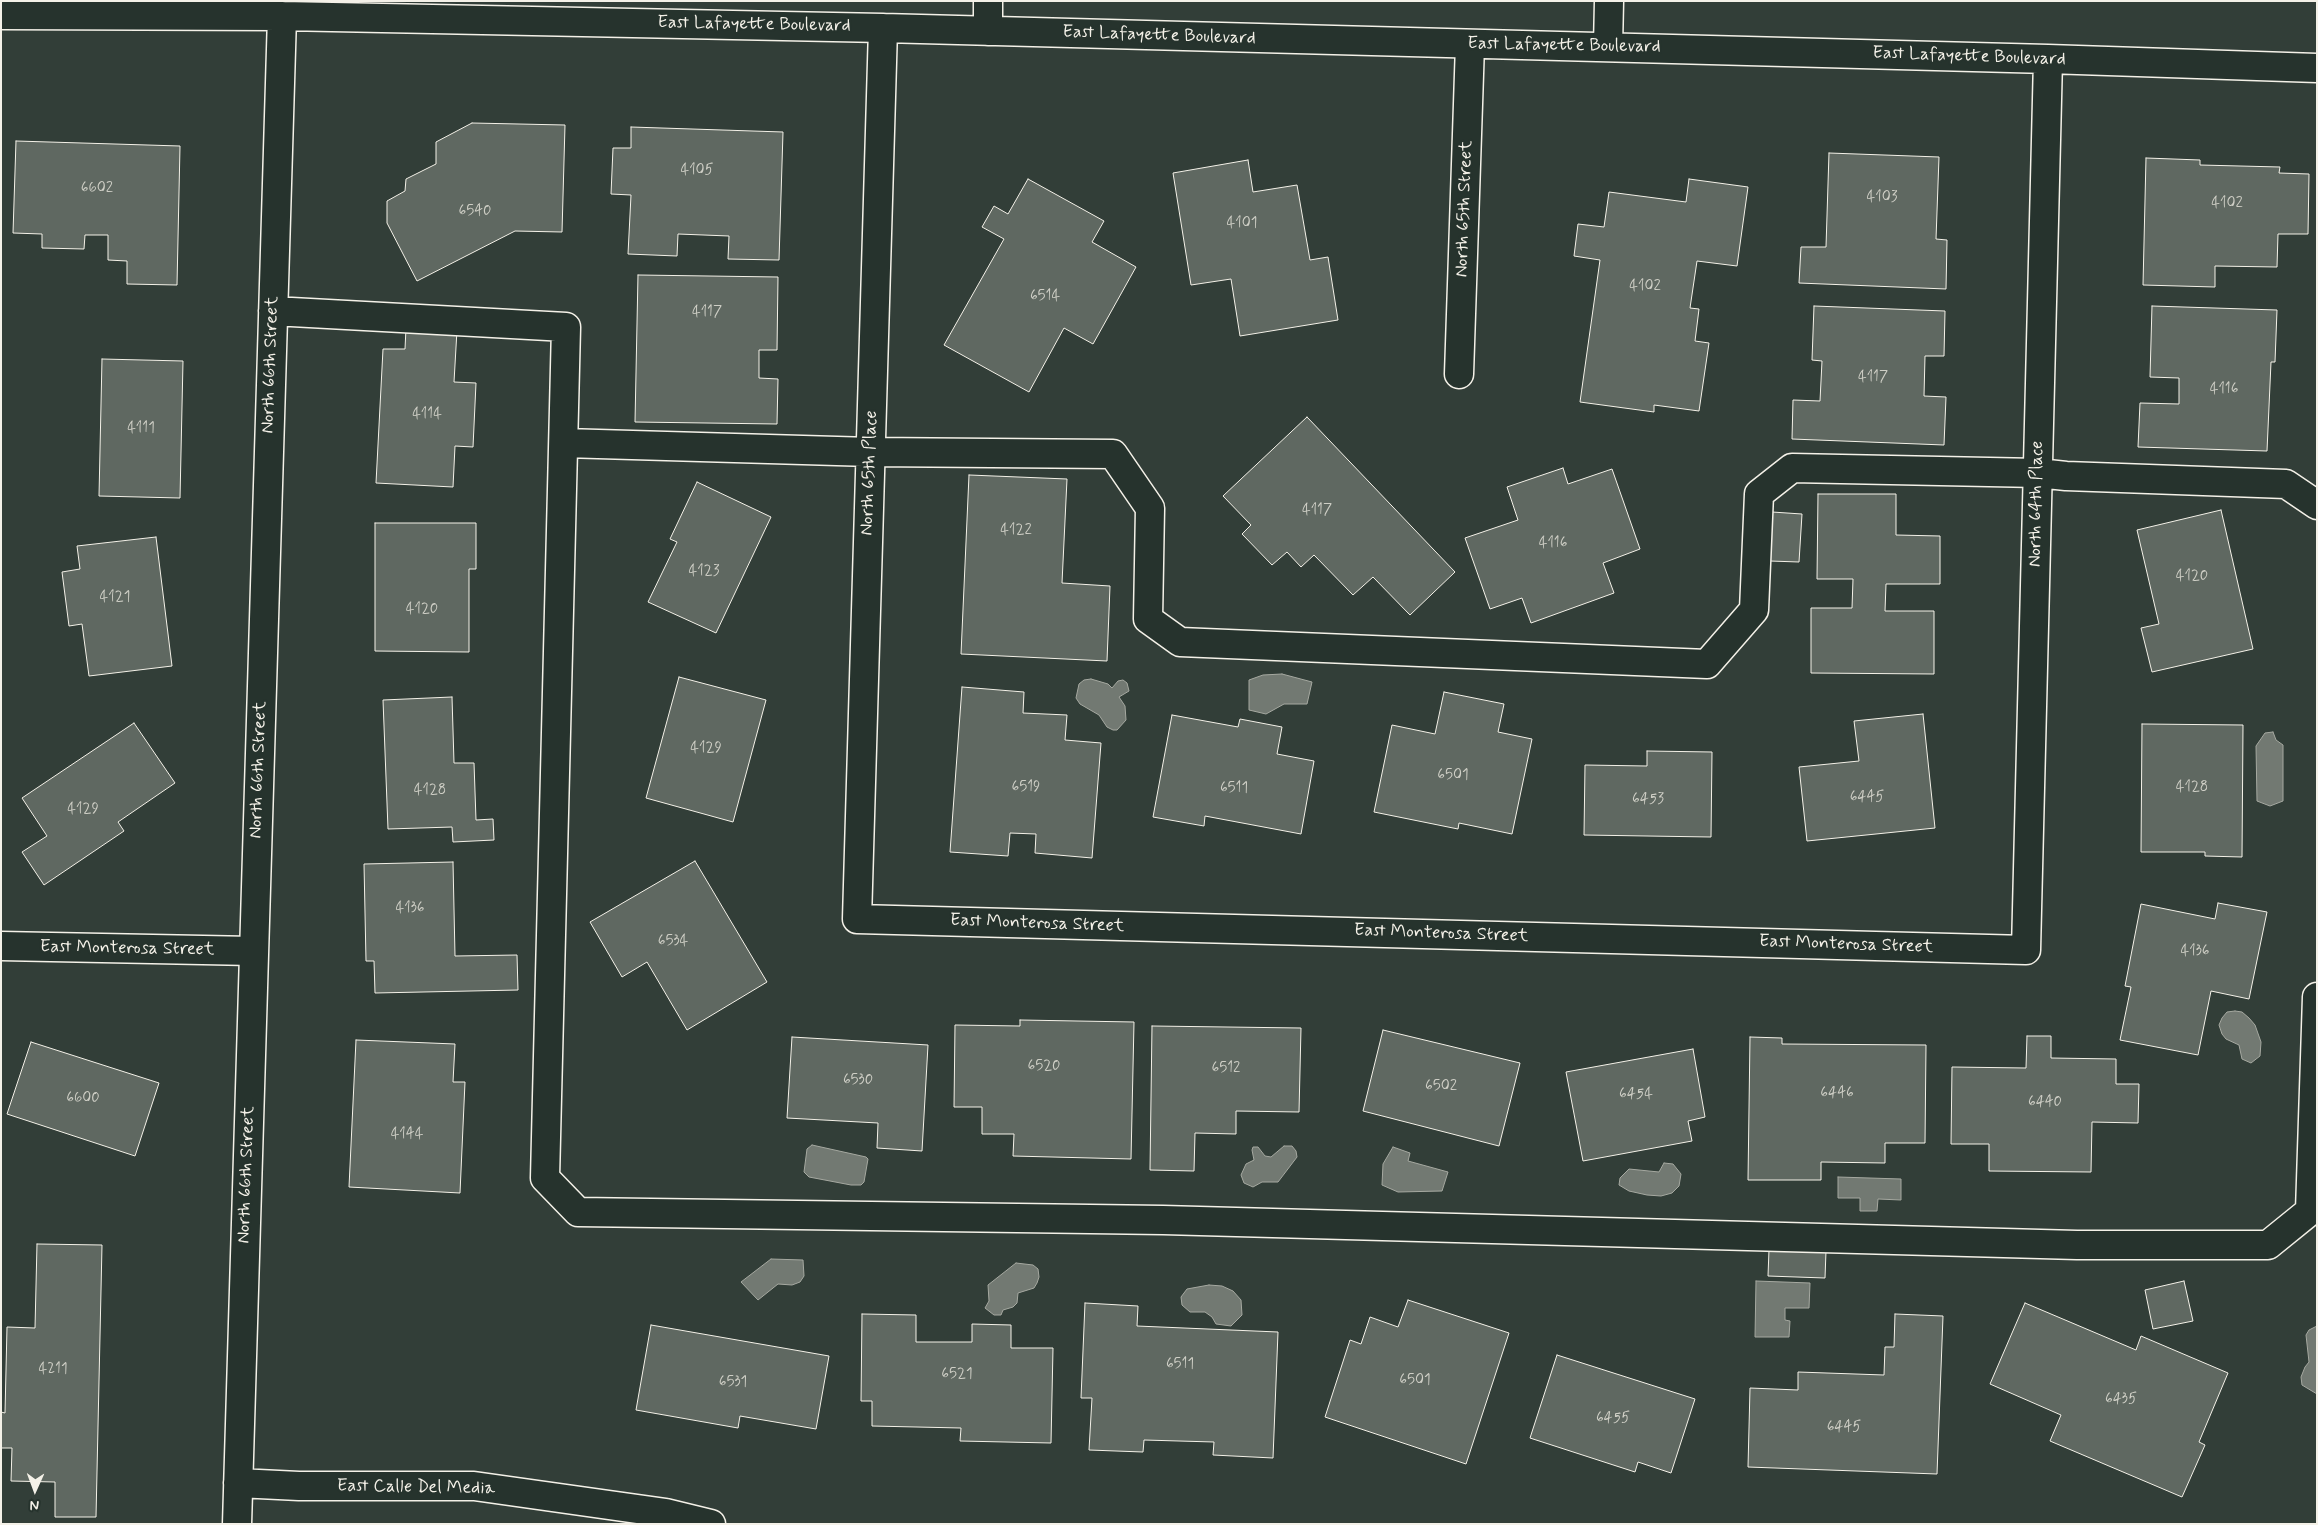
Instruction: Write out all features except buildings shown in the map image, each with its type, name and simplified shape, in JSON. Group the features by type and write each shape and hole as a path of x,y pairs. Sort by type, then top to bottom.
{"street":[{"path":"988,1 988,31"},
{"path":"1608,47 1609,1"},
{"name":"East Lafayette Boulevard","path":"1,15 282,16 883,28 2317,68"},
{"name":"North 66th Street","path":"237,1524 282,16"},
{"name":"North 65th Place","path":"857,919 883,28"},
{"name":"North 65th Street","path":"1459,374 1470,44"},
{"name":"North 64th Place","path":"2026,950 2048,59"},
{"path":"273,311 566,327 545,1178 578,1212 1163,1220 2077,1245 2268,1245 2310,1211 2317,997"},
{"path":"564,443 871,452 1113,454 1150,508 1148,619 1180,642 1707,664 1754,610 1759,494 1792,468 2038,473 2066,476 2286,484 2317,505"},
{"name":"East Monterosa Street","path":"857,919 2026,950"},
{"name":"East Monterosa Street","path":"1,946 254,951"},
{"name":"East Calle Del Media","path":"238,1483 299,1486 474,1486 666,1514 711,1524"}],"shaded area":[{"path":"1282,674 1312,682 1307,704 1284,704 1266,714 1249,710 1249,680 1263,675"},
{"path":"1091,679 1108,684 1112,688 1118,681 1123,680 1127,683 1129,691 1119,697 1125,706 1126,720 1117,730 1107,727 1099,715 1080,704 1076,698 1079,684 1084,680"},
{"path":"2273,732 2276,740 2283,745 2283,801 2270,806 2257,801 2256,746 2265,733"},
{"path":"2227,1012 2242,1012 2255,1025 2261,1042 2260,1056 2251,1063 2242,1059 2239,1045 2226,1039 2219,1025"},
{"path":"812,1145 866,1157 868,1159 864,1182 861,1185 851,1185 809,1177 804,1172 807,1149"},
{"path":"1284,1146 1292,1146 1296,1151 1297,1157 1278,1182 1262,1182 1253,1187 1244,1183 1241,1175 1246,1164 1254,1160 1253,1147 1258,1147 1265,1156 1271,1157"},
{"path":"1393,1147 1410,1153 1408,1161 1448,1172 1442,1191 1398,1192 1382,1185 1383,1164"},
{"path":"1664,1163 1673,1164 1681,1174 1679,1186 1672,1193 1661,1196 1647,1195 1629,1191 1619,1185 1620,1178 1629,1169 1659,1172"},
{"path":"1838,1177 1901,1179 1901,1200 1878,1199 1877,1211 1860,1211 1860,1198 1838,1198"},
{"path":"771,1259 803,1260 804,1276 800,1282 792,1285 778,1284 758,1300 741,1282"},
{"path":"1016,1263 1033,1265 1038,1269 1039,1277 1037,1283 1034,1288 1018,1293 1017,1303 1013,1307 1003,1310 1001,1315 994,1315 985,1308 989,1301 988,1285"},
{"path":"1756,1281 1810,1283 1809,1308 1785,1308 1785,1320 1790,1321 1789,1337 1755,1337"},
{"path":"1209,1285 1222,1286 1233,1291 1241,1300 1242,1315 1231,1326 1216,1324 1212,1317 1205,1312 1190,1312 1182,1305 1181,1297 1187,1289"},
{"path":"2317,1326 2317,1394 2302,1385 2301,1377 2309,1362 2306,1335 2309,1330"}]}
